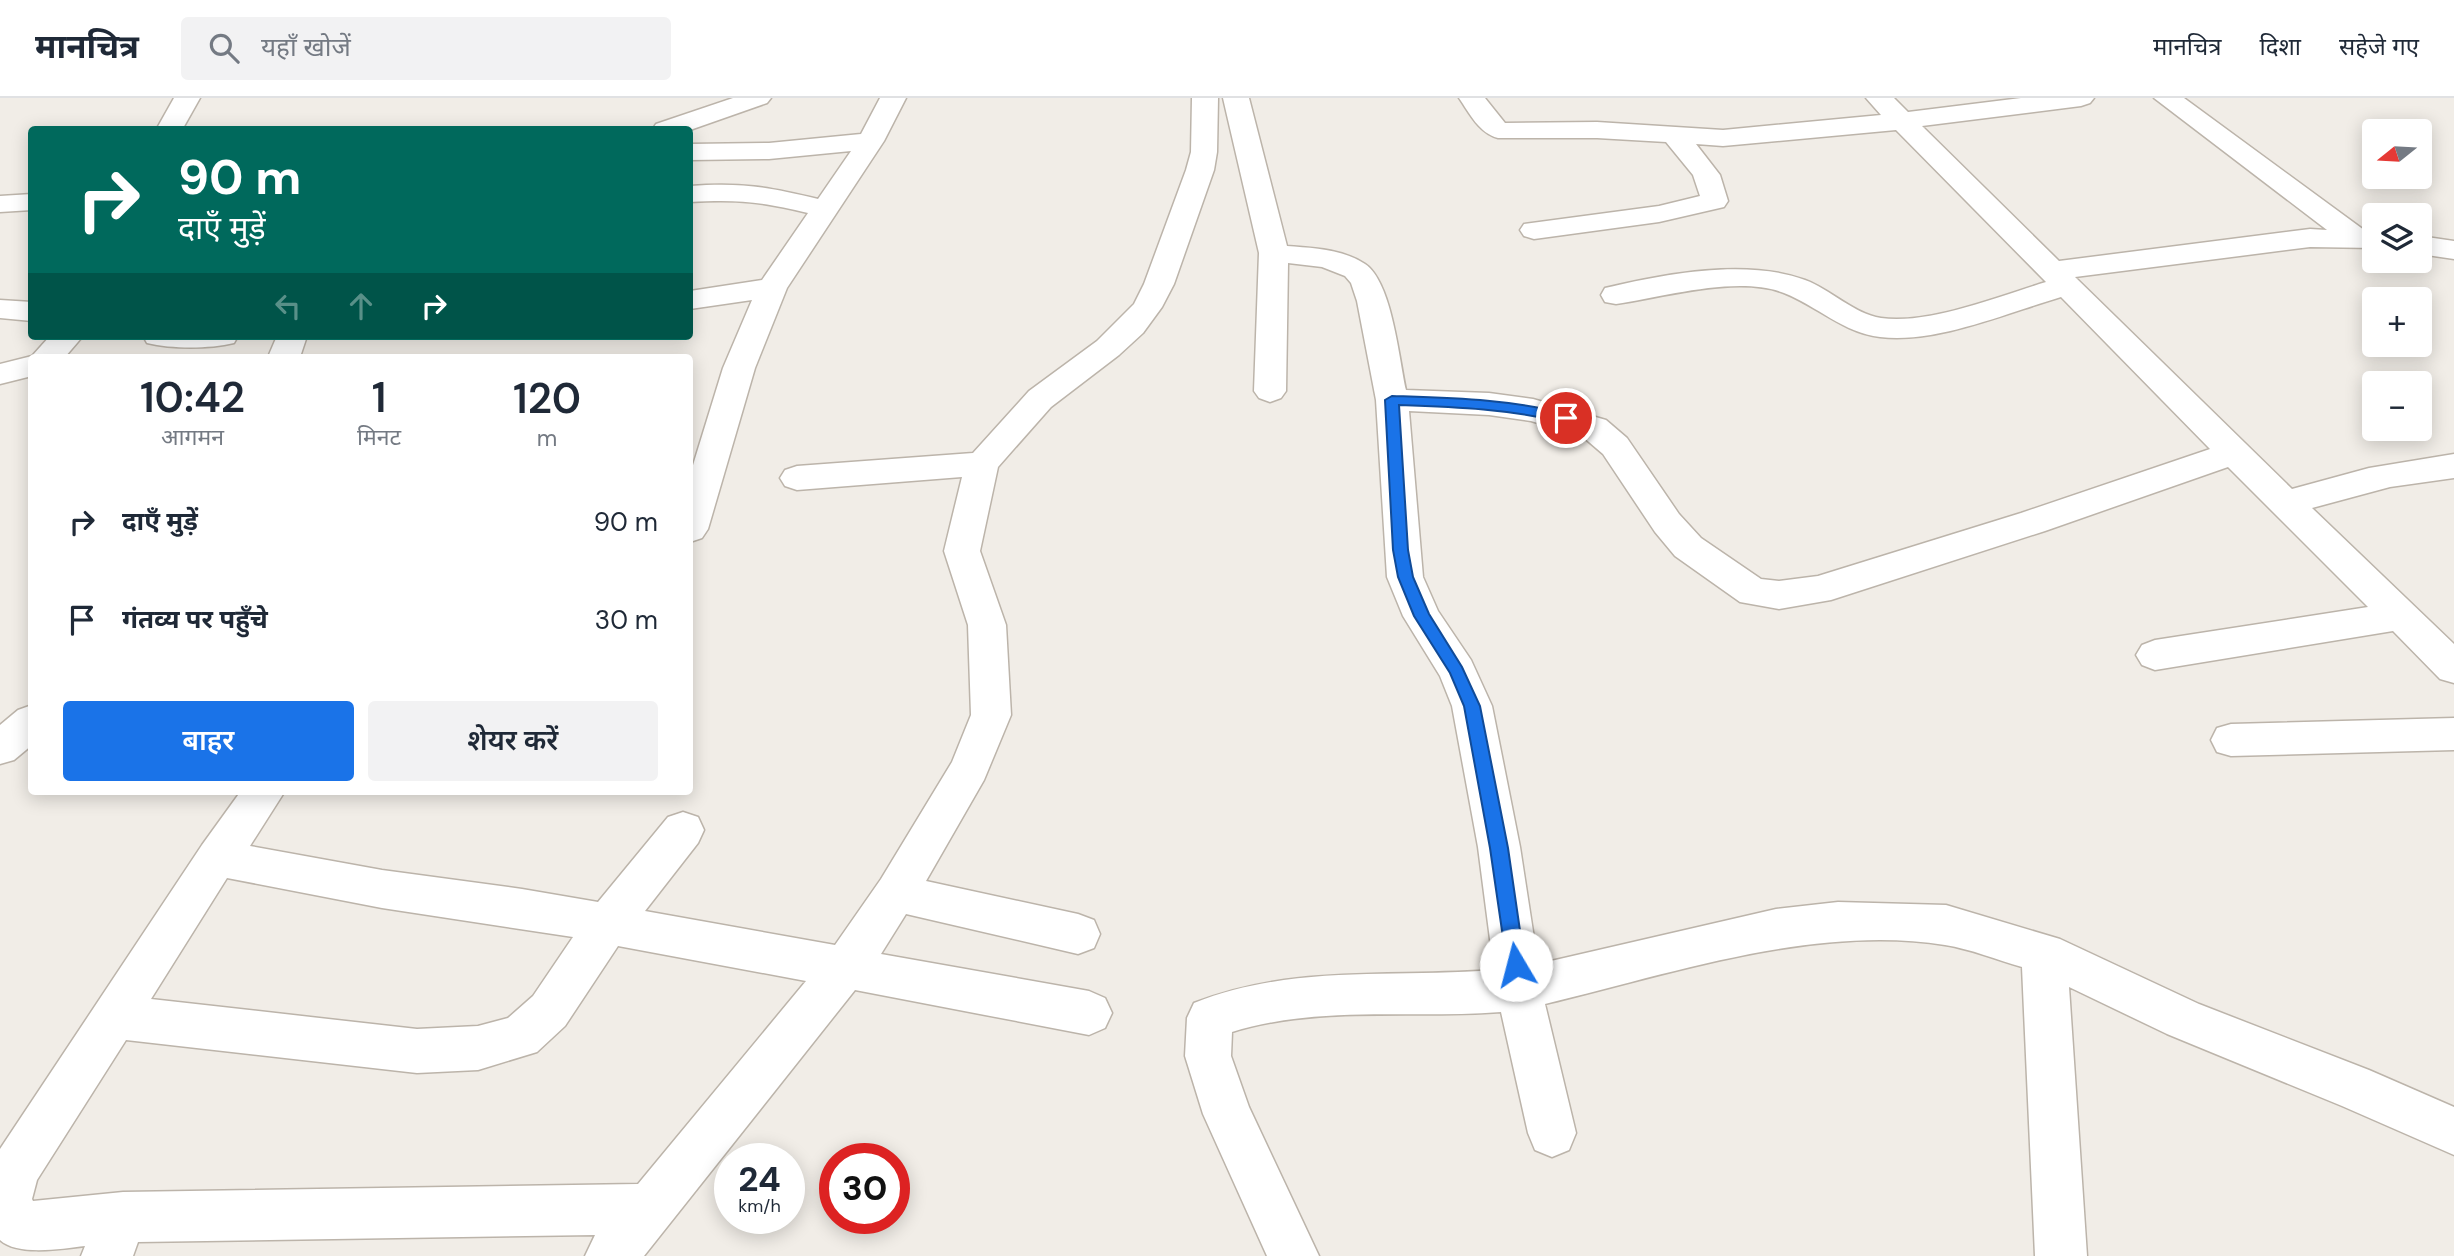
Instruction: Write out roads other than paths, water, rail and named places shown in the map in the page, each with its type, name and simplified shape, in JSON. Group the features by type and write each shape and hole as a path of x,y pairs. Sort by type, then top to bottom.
{"street":[{"path":"171,126 187,98"},
{"path":"677,126 758,98"},
{"path":"693,519 739,368 772,288 871,141 893,98"},
{"path":"611,1256 847,966 896,892 970,768 991,715 988,625 962,551 982,464 1040,399 1108,348 1132,326 1147,307 1200,170 1204,152 1205,98"},
{"path":"1236,98 1274,253 1270,391"},
{"path":"1472,98 1487,120 1498,130 1597,130 1751,138 1903,121 2014,102 2081,98"},
{"path":"1880,98 2234,453 2400,616 2450,660"},
{"path":"2167,98 2362,236"},
{"path":"1534,230 1659,214 1713,201 1715,190 1675,136"},
{"path":"693,152 769,151 871,141"},
{"path":"693,194 734,191 759,193 827,209"},
{"path":"0,204 28,202"},
{"path":"1616,295 1732,279 1761,279 1785,283 1815,295 1876,327 1900,328 1930,324 2059,279 2310,238 2362,238"},
{"path":"2432,247 2454,250"},
{"path":"1274,253 1328,259 1355,270 1365,281 1372,301 1392,400 1405,577 1422,616 1457,671 1472,706 1499,848 1519,989 1552,1133"},
{"path":"693,300 772,288"},
{"path":"0,309 28,312"},
{"path":"50,354 64,340"},
{"path":"0,374 28,367"},
{"path":"1392,400 1522,408 1594,428 1615,446 1667,523 1688,547 1753,592 1779,595 1830,586 2033,522 2234,453"},
{"path":"797,478 982,464"},
{"path":"2287,504 2378,476 2454,466"},
{"path":"2155,655 2400,616"},
{"path":"0,748 28,724"},
{"path":"2231,740 2454,734"},
{"path":"261,795 217,858 16,1169 5,1205 22,1228 115,1236 647,1209"},
{"path":"115,1017 417,1051 478,1048 521,1036 549,1011 607,925 683,830"},
{"path":"217,858 382,889 522,908 847,966 1089,1013"},
{"path":"896,892 1078,934"},
{"path":"1293,1256 1227,1114 1208,1056 1210,1018 1254,1004 1311,997 1519,989 1776,929 1838,922 1901,922 1946,926 2044,953 2183,1018 2294,1065 2352,1086 2454,1131"},
{"path":"2044,953 2061,1256"}]}
